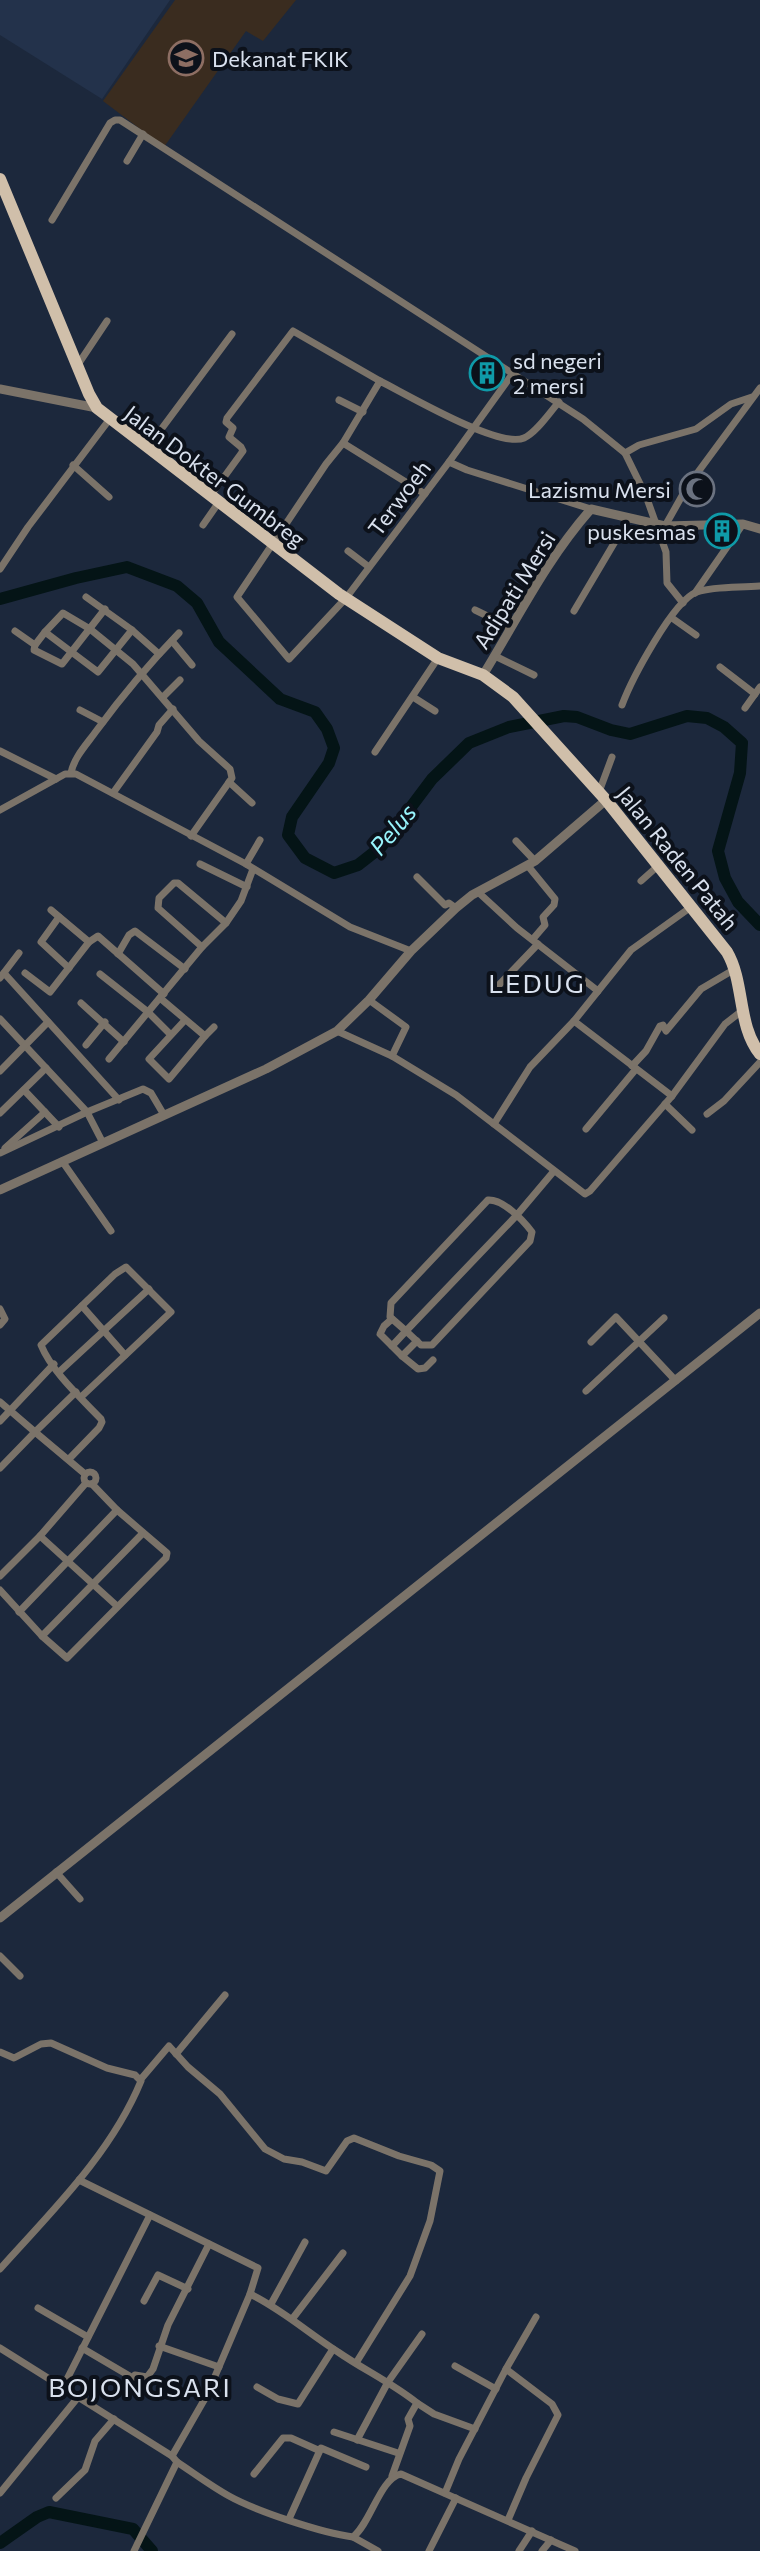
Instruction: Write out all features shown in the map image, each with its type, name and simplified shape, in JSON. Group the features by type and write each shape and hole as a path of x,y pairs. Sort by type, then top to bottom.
{"main road":[{"name":"Jalan Dokter Gumbreg","path":"0,179 97,408 346,598 438,658 483,675 513,697"},
{"name":"Jalan Raden Patah","path":"513,697 602,796 727,952 735,969 748,1033 760,1054"}],"street":[{"path":"52,220 113,121 120,120 559,402 625,453 650,509 663,523 667,583 683,603"},
{"path":"127,161 143,134"},
{"path":"77,366 107,321"},
{"path":"203,525 243,451 229,437 233,428 226,422 227,418 294,330 330,354 470,430 520,439 532,432 559,402"},
{"path":"147,448 232,334"},
{"path":"449,462 513,373"},
{"path":"272,544 343,443 380,381"},
{"path":"663,523 760,388"},
{"path":"0,389 97,408"},
{"path":"625,453 643,444 696,429 731,404 752,397"},
{"path":"339,400 363,412"},
{"path":"0,569 73,465 109,420"},
{"path":"343,443 425,494"},
{"name":"Terwoeh","path":"272,544 237,597 289,659 346,598 449,462 591,509"},
{"path":"73,465 109,497"},
{"path":"591,509 663,523 759,525"},
{"name":"Adipati Mersi","path":"483,675 557,551 591,509"},
{"path":"574,611 629,518"},
{"path":"622,705 641,662 683,603 695,593 743,524"},
{"path":"348,551 369,567"},
{"path":"695,593 760,586"},
{"path":"86,597 159,654"},
{"path":"105,609 90,629 72,652 60,664 34,650 45,632 63,613 90,629 141,672 199,741 230,769 232,778 191,836"},
{"path":"475,610 510,627"},
{"path":"672,618 696,635"},
{"path":"45,632 98,672 132,630"},
{"path":"15,631 35,645"},
{"path":"0,810 71,773 78,756 141,672 179,633"},
{"path":"172,641 192,665"},
{"path":"495,656 534,675"},
{"path":"375,752 438,658"},
{"path":"720,667 757,690 745,708"},
{"path":"163,697 180,680"},
{"path":"413,697 435,711"},
{"path":"113,793 173,709"},
{"path":"80,710 103,722"},
{"path":"0,751 56,779"},
{"path":"0,1190 266,1069 337,1031 369,1000 411,951 456,908 478,892 532,863 602,796 612,757"},
{"path":"71,773 250,866 350,927 411,951"},
{"path":"229,782 252,803"},
{"path":"109,1059 202,947 226,923 247,887 250,866 260,840"},
{"path":"496,988 536,942 545,925 543,917 555,901 516,841"},
{"path":"200,864 247,887"},
{"path":"641,881 659,865"},
{"path":"417,877 445,905 449,903 456,908"},
{"path":"202,947 158,908 159,898 174,883 178,883 226,923"},
{"path":"478,892 598,991"},
{"path":"494,1124 530,1067 574,1021 638,944 691,907"},
{"path":"51,910 89,942"},
{"path":"59,917 41,942 69,968"},
{"path":"118,954 129,935 135,931 185,969"},
{"path":"25,973 50,992 93,937 103,937 185,1020 205,1036"},
{"path":"19,953 2,975 119,1100"},
{"path":"586,1129 634,1068 660,1026 663,1025 666,1031 701,989 735,969"},
{"path":"100,974 170,1034"},
{"path":"369,1000 406,1026 392,1056"},
{"path":"81,1003 124,1042"},
{"path":"337,1031 392,1056 456,1095 582,1192 588,1193 672,1096 725,1024 743,1010"},
{"path":"185,1020 149,1059 169,1079 214,1027"},
{"path":"574,1021 672,1096"},
{"path":"0,1071 48,1022"},
{"path":"86,1045 105,1022"},
{"path":"2,1025 87,1112 103,1143"},
{"path":"707,1114 723,1102 760,1062"},
{"path":"0,1113 46,1068"},
{"path":"1,1153 87,1112 147,1089 164,1115"},
{"path":"24,1090 59,1127"},
{"path":"665,1104 692,1130"},
{"path":"1,1153 45,1112"},
{"path":"62,1161 111,1231"},
{"path":"392,1346 516,1216 554,1171"},
{"path":"488,1200 498,1201 532,1232 530,1241 432,1345 425,1346 417,1341 392,1319 388,1312 391,1303 488,1200"},
{"path":"0,1468 35,1432 78,1394 125,1355 171,1312 124,1267 41,1345 56,1368 78,1394 101,1419 102,1425 69,1459"},
{"path":"0,1421 26,1390 104,1331 149,1289"},
{"path":"82,1306 125,1355"},
{"path":"0,1309 5,1319 0,1325"},
{"path":"0,1918 760,1313"},
{"path":"591,1342 616,1317 676,1381"},
{"path":"586,1391 664,1318"},
{"path":"392,1319 380,1334 418,1369 425,1368 433,1360"},
{"path":"402,1356 417,1341"},
{"path":"0,1402 69,1459 117,1510 167,1553 167,1557 67,1658 0,1590"},
{"path":"0,1576 40,1536 88,1480"},
{"path":"19,1612 117,1510"},
{"path":"42,1636 143,1533"},
{"path":"40,1536 117,1606"},
{"path":"56,1872 80,1899"},
{"path":"0,1956 20,1976"},
{"path":"176,2054 225,1995"},
{"path":"1,2056 14,2058 41,2044 51,2043 107,2068 141,2079"},
{"path":"0,2269 79,2180 129,2106 141,2079 167,2047 171,2047 220,2094 259,2145 284,2159 326,2171 347,2141 354,2138 440,2171 430,2221 410,2276 356,2363"},
{"path":"79,2180 257,2266 250,2294 219,2367 134,2551"},
{"path":"63,2387 150,2215"},
{"path":"271,2304 305,2242"},
{"path":"82,2348 134,2376 149,2376 159,2346 209,2244"},
{"path":"293,2318 343,2253"},
{"path":"144,2301 158,2275 188,2289"},
{"path":"250,2294 293,2318 333,2349 434,2414 475,2429"},
{"path":"38,2308 88,2337"},
{"path":"445,2493 506,2369 536,2317"},
{"path":"357,2440 388,2382 422,2334"},
{"path":"159,2346 219,2367"},
{"path":"0,2348 79,2396 232,2498 289,2519 353,2537 378,2551"},
{"path":"257,2387 278,2399 298,2404 333,2349"},
{"path":"455,2366 496,2389"},
{"path":"506,2369 552,2404 558,2415 508,2520"},
{"path":"1,2489 79,2396"},
{"path":"353,2537 392,2476 410,2426 408,2419 417,2403"},
{"path":"56,2498 85,2470 95,2441 114,2419"},
{"path":"334,2432 398,2453"},
{"path":"254,2474 283,2438 291,2438 318,2450"},
{"path":"289,2519 318,2450 323,2447 366,2467"},
{"path":"392,2476 401,2474 575,2551"},
{"path":"429,2551 456,2498"},
{"path":"519,2551 532,2531"},
{"path":"542,2551 551,2540"}],"shaded area":[{"path":"0,0 170,0 102,99 0,35"},
{"path":"175,0 296,0 263,41 246,31 164,147 103,101"}],"waterway":[{"name":"Pelus","path":"0,599 127,567 177,586 197,603 219,642 280,699 315,712 327,729 334,748 329,763 292,817 288,835 305,858 334,873 358,865 381,847 432,779 469,743 509,727 564,716 577,717 630,734 687,716 707,718 724,727 742,743 740,773 718,851 725,878 738,902 760,925"},
{"path":"0,2543 49,2512 133,2529 152,2551"}],"place":[{"name":"Dekanat FKIK","path":"186,58"},
{"name":"sd negeri 2 mersi","path":"487,373"},
{"name":"Lazismu Mersi","path":"697,489"},
{"name":"puskesmas","path":"722,531"}],"district":[{"name":"LEDUG","path":"537,982"},
{"name":"BOJONGSARI","path":"140,2386"}]}
